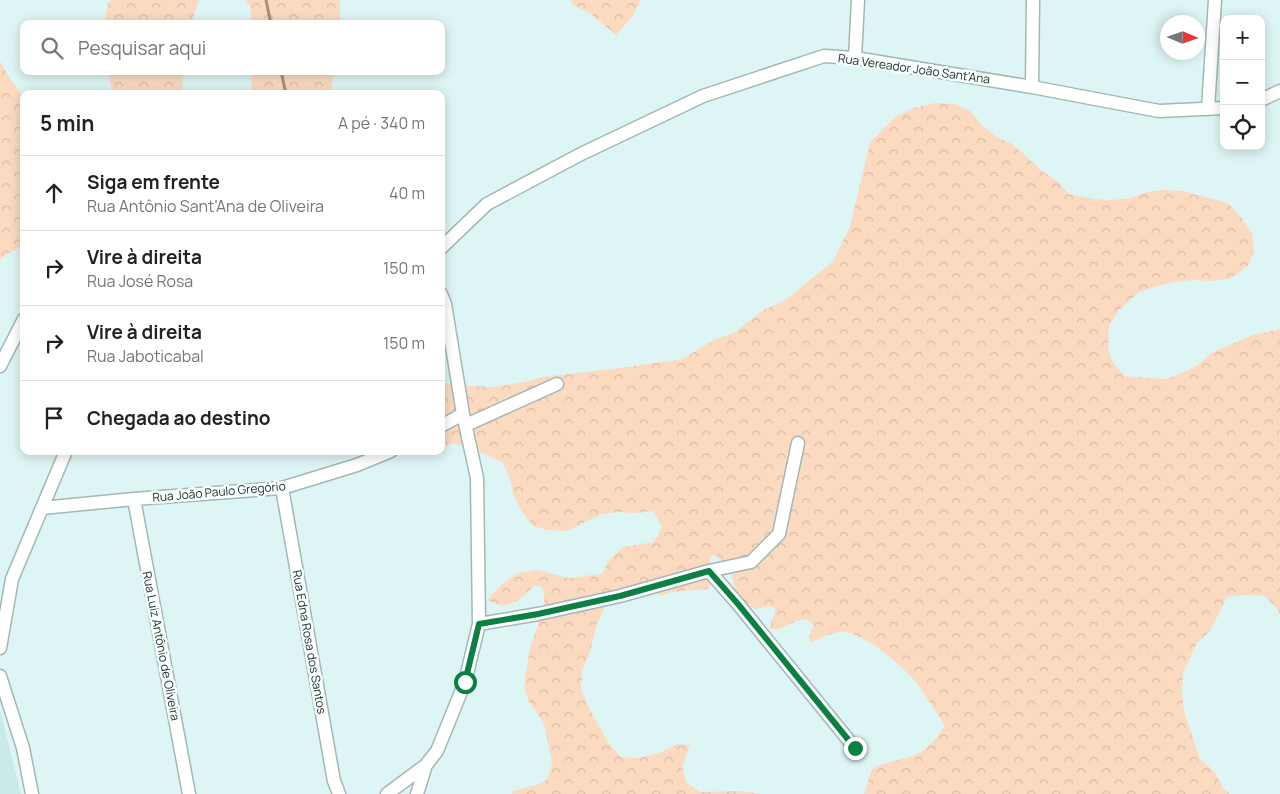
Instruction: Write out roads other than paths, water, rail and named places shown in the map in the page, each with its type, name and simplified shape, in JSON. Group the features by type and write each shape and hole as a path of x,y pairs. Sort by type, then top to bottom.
{"street":[{"path":"855,58 858,0"},
{"path":"1032,86 1033,0"},
{"path":"1208,109 1215,0"},
{"name":"Rua Vereador João Sant'Ana","path":"445,244 487,204 581,154 703,96 824,56 855,58 1032,86 1159,111 1220,108"},
{"path":"1265,98 1280,91"},
{"path":"417,794 426,765 436,750 465,682 479,624 477,478 464,419 445,304"},
{"path":"0,366 20,327"},
{"path":"445,425 556,384"},
{"path":"479,624 538,614 620,596 709,571 751,562 779,534 798,443"},
{"path":"0,648 12,579 64,455"},
{"name":"Rua João Paulo Gregório","path":"42,508 282,488 357,465 381,455"},
{"name":"Rua Edna Rosa dos Santos","path":"282,488 334,781 340,794"},
{"name":"Rua Luiz Antônio de Oliveira","path":"134,499 189,794"},
{"path":"709,571 855,748"},
{"path":"0,676 23,748 32,794"},
{"path":"387,794 426,765"}],"waterway":[{"path":"266,0 270,20"},
{"path":"282,75 285,90"}]}
